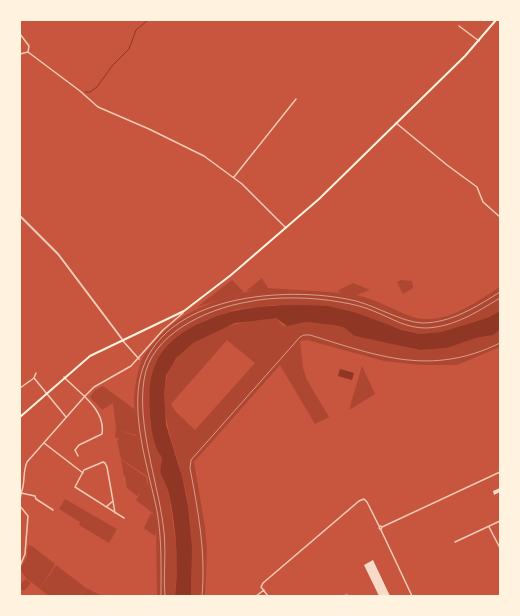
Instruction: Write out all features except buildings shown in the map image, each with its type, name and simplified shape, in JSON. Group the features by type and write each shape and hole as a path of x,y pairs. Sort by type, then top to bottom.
{"main road":[{"path":"20,417 64,377 94,353 184,311 231,275 319,199 479,41 496,20"}],"street":[{"path":"459,26 479,41"},
{"path":"20,34 29,46 28,52"},
{"path":"20,54 28,52"},
{"path":"28,52 98,107 194,150 234,177 286,228"},
{"path":"234,177 296,99"},
{"path":"396,123 447,165 477,187 483,202 500,217"},
{"path":"20,216 63,260 139,360"},
{"path":"20,500 26,464 44,443 94,387 126,370 139,360 163,330 184,311"},
{"path":"20,388 34,378 36,372"},
{"path":"64,377 99,413 103,432 80,445 76,450 78,456"},
{"path":"34,378 66,418"},
{"path":"44,443 83,473"},
{"path":"116,513 105,463 92,467 83,473 75,487 106,507 124,518"},
{"path":"379,526 382,527 500,472"},
{"path":"21,494 35,496 36,499 53,510"},
{"path":"268,596 262,587 263,583 359,501 364,499 379,526 378,528 381,530 412,596"},
{"path":"106,507 113,501"},
{"path":"20,506 28,516 25,554 20,566"},
{"path":"455,542 500,521"},
{"path":"489,526 500,548"},
{"path":"256,596 264,590"}],"lane":[{"path":"343,596 347,594 349,596"}],"path":[{"path":"161,596 158,517 142,437 138,395 144,363 157,344 167,333 182,322 207,309 230,301 257,296 311,294 347,298 365,303 410,321 421,323 454,317 475,307 500,292"},
{"path":"165,596 164,531 149,450 142,396 144,376 148,365 156,351 169,338 178,330 209,313 240,303 261,300 283,298 336,301 363,307 406,325 425,328 444,325 464,319 500,298"},
{"path":"202,596 202,537 190,468 191,460 300,337 310,335 386,358 422,361 447,360 469,356 500,343"}],"shaded area":[{"path":"262,278 268,288 342,293 337,291 353,283 370,290 356,295 410,316 422,319 434,319 457,312 500,287 500,311 487,318 441,332 420,334 393,327 275,305 238,309 206,320 179,336 169,344 149,393 153,436 161,456 161,467 169,495 176,545 177,564 175,596 157,596 156,529 155,536 144,528 151,513 154,514 136,500 141,492 137,496 127,488 125,476 127,475 124,476 121,460 146,477 147,481 143,487 147,482 149,488 147,476 121,459 117,441 119,439 115,437 116,429 113,403 102,410 90,397 95,390 103,386 134,409 138,371 142,359 163,333 174,323 199,308 225,298 254,290 246,291","holes":["116,429 136,435 142,456 136,436"]},
{"path":"232,280 244,292 197,307"},
{"path":"401,280 412,281 413,288 403,294 397,282"},
{"path":"306,305 328,306 357,313 402,330 420,334 441,332 487,318 500,311 500,329 493,335 476,338 447,348 420,350 355,336 343,327 306,322 287,326 276,318 235,323 193,343 176,358 166,376 164,393 166,425 182,476 188,505 192,548 191,596 175,596 177,558 173,520 169,494 160,470 161,456 156,447 151,427 149,399 150,386 156,363 169,344 179,335 206,320 248,308"},
{"path":"276,318 283,326 306,322 343,327 355,336 420,350 447,348 476,338 489,336 500,329 500,347 457,365 421,365 384,361 307,340 300,341 303,368 307,380 329,417 315,424 280,365 194,462 205,527 207,550 205,596 191,596 191,535 188,504 165,410 164,393 167,378 172,364 183,351 198,340 226,327","holes":["227,340 255,363 195,430 176,412 171,404"]},
{"path":"362,366 375,394 349,410"},
{"path":"340,369 354,373 352,380 338,376"},
{"path":"65,499 117,529 109,543 79,525 80,522 59,509"},
{"path":"28,545 32,546 55,564 40,589 26,578 20,569 27,557"},
{"path":"56,565 86,588 80,596 49,596 40,589"},
{"path":"26,579 31,583 24,591 20,589 20,584"},
{"path":"86,588 102,596 81,596"}],"waterway":[{"path":"85,92 90,92 97,87 112,66 129,49 136,30 148,20"}]}
